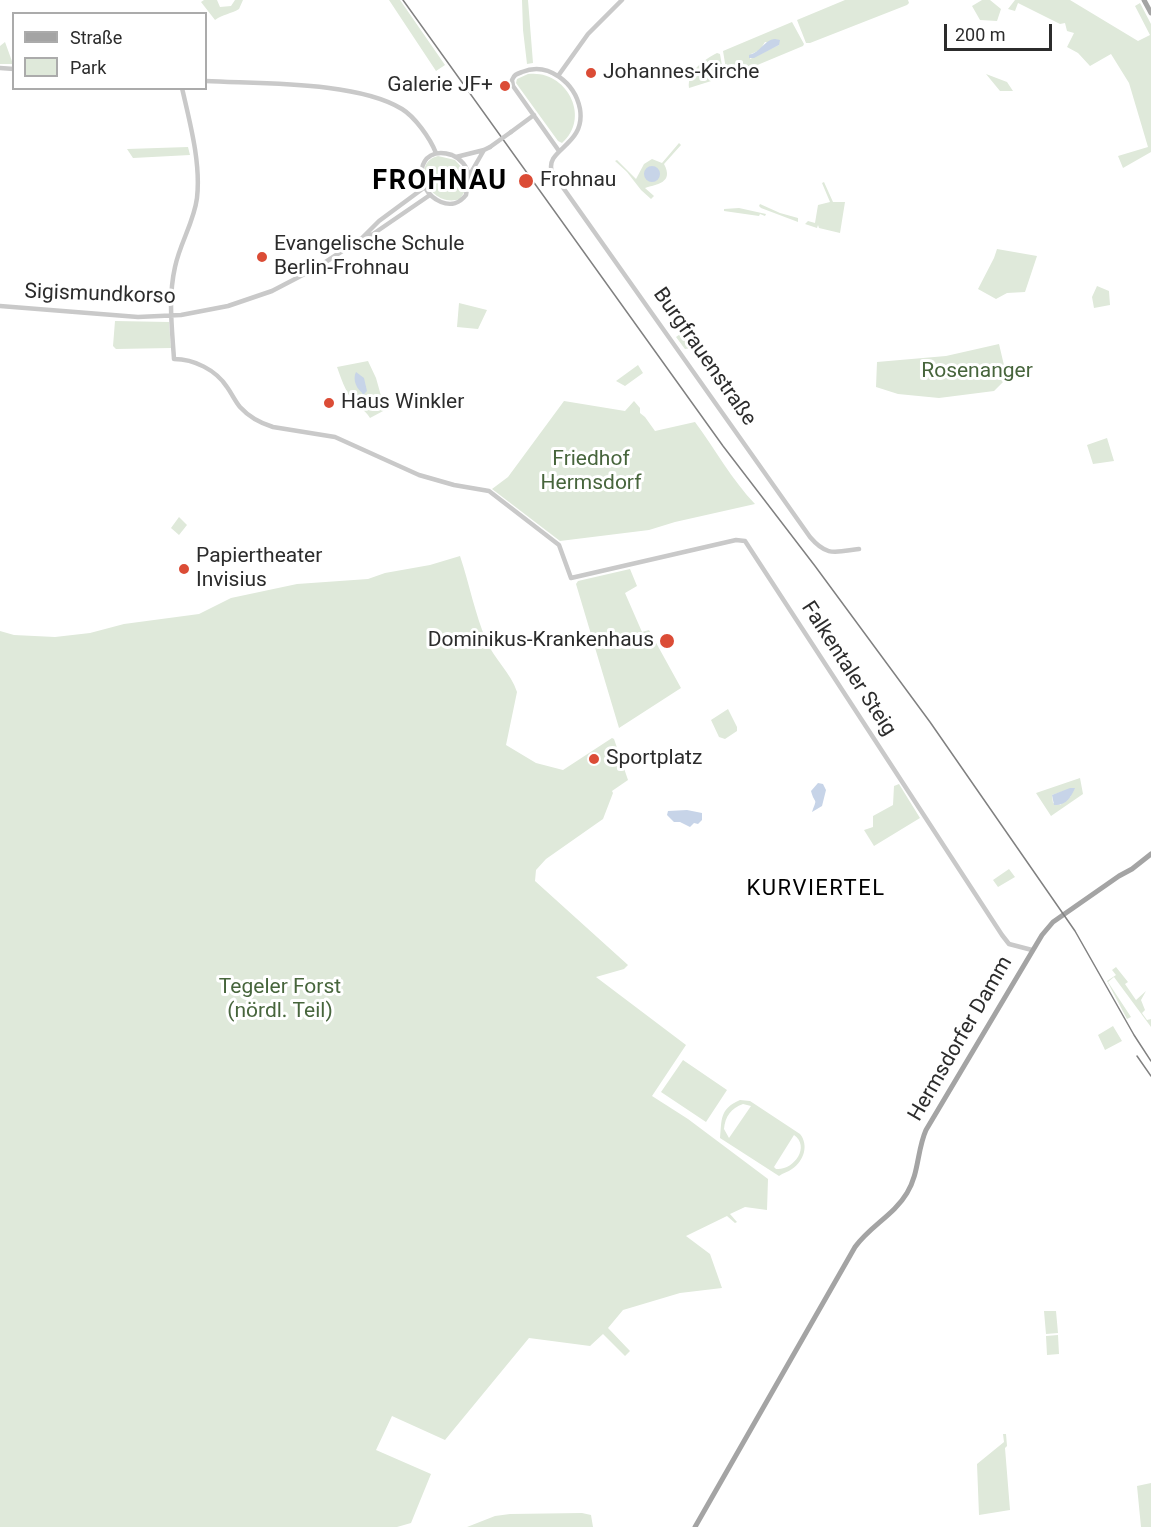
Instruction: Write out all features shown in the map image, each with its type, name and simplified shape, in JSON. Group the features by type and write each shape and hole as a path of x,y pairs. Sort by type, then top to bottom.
{"main road":[{"path":"1144,0 1151,13"},
{"name":"Hermsdorfer Damm","path":"695,1527 855,1247 867,1232 896,1208 907,1194 913,1181 926,1130 1032,950 1050,924 1126,871 1134,868 1136,864 1151,854"}],"street":[{"path":"558,76 590,33 622,0"},
{"path":"527,70 547,70 558,76 574,94 580,115 579,126 574,137 559,151 513,86 513,78 527,70"},
{"path":"207,81 325,88 389,102 406,112 436,153"},
{"path":"171,316 172,278 180,247 194,213 198,189 195,158 182,90"},
{"path":"484,150 469,176 466,195 460,202 448,204 430,195 422,179 422,168 427,158 436,153 456,157 484,150 534,115"},
{"name":"Burgfrauenstraße","path":"559,151 550,163 552,172 810,537 821,549 828,552 859,549"},
{"path":"456,157 465,165 469,176"},
{"name":"Sigismundkorso","path":"362,238 379,221 425,187"},
{"name":"Sigismundkorso","path":"0,306 122,316 171,316 217,309 270,292 302,276 362,238 373,234 430,195"},
{"name":"Falkentaler Steig","path":"171,316 174,359 195,363 213,371 223,380 243,410 273,427 335,437 419,475 489,492 559,545 571,579 736,540 745,541 1002,935 1009,944 1032,950"}],"green space":[{"path":"217,0 220,7 231,6 235,0 243,0 239,9 215,20 201,2"},
{"path":"389,0 400,0 445,65 436,71"},
{"path":"522,0 528,0 533,63 527,64 523,30"},
{"path":"845,0 908,0 909,3 806,43 797,20"},
{"path":"982,0 990,0 1001,9 997,21 980,20 972,6"},
{"path":"1015,0 1070,0 1138,41 1150,35 1135,6 1140,3 1151,24 1151,152 1123,168 1118,156 1148,147 1129,83 1111,54 1090,66 1078,53 1067,47 1074,33 1067,31 1065,23 1060,24 1018,3 1015,11 1008,9"},
{"path":"792,22 804,44 743,71 727,75 723,51","holes":["765,42 779,45 750,59 751,54 760,50"]},
{"path":"5,42 12,64 0,64 0,46"},
{"path":"717,53 720,54 724,77 689,88 694,71"},
{"path":"528,74 542,74 554,79 570,97 575,121 571,132 562,143 558,141 516,83 517,79"},
{"path":"986,74 1007,82 1013,91 1000,91"},
{"path":"679,143 681,145 664,164 667,170 666,179 659,184 645,188 654,196 651,199 615,161 617,160 636,179 644,164 652,159 662,163"},
{"path":"188,147 190,155 133,158 127,149"},
{"path":"438,156 455,160 465,171 465,191 460,199 449,200 440,197 432,192 427,184 424,175 425,167 429,160"},
{"path":"824,182 833,202 845,202 840,233 819,228 818,225 817,228 805,224 808,221 815,223 818,205 830,202 822,183"},
{"path":"760,204 798,218 798,222 761,208"},
{"path":"739,208 766,214 759,216 724,211 724,209"},
{"path":"997,249 1037,256 1025,292 1007,293 996,299 978,289"},
{"path":"1097,286 1109,291 1110,305 1094,308 1092,297"},
{"path":"459,303 487,310 478,329 457,327"},
{"path":"115,321 169,322 171,348 116,349 113,346"},
{"path":"686,330 698,347 685,349 676,337"},
{"name":"Rosenanger","path":"999,344 1007,378 994,391 939,398 898,394 876,387 877,362 946,356"},
{"path":"368,361 376,378 385,410 370,418 350,396 337,367"},
{"path":"638,365 643,373 625,386 616,381"},
{"name":"Friedhof Hermsdorf","path":"564,401 625,411 634,401 640,408 640,413 655,431 695,422 731,475 755,504 649,530 560,541 492,489 508,477"},
{"path":"1107,438 1114,461 1093,464 1087,445"},
{"path":"179,517 187,525 179,535 171,528"},
{"name":"Tegeler Forst (nördl. Teil)","path":"460,556 486,640 517,692 506,745 536,763 563,770 612,738 628,780 612,791 603,819 546,859 536,870 535,881 628,965 624,969 596,977 686,1045 652,1096 688,1119 768,1179 767,1210 745,1207 730,1214 737,1222 735,1223 727,1216 686,1236 710,1254 722,1288 680,1293 623,1310 608,1328 630,1351 625,1356 603,1334 590,1346 529,1338 445,1440 392,1416 376,1450 431,1474 411,1523 397,1527 0,1527 0,631 14,635 55,637 90,633 124,624 199,614 231,598 297,584 368,579"},
{"path":"630,569 637,586 625,593 642,632 649,630 681,688 619,728 576,584 578,581"},
{"path":"728,709 737,731 725,739 719,737 711,720"},
{"path":"1080,778 1083,794 1051,816 1036,793","holes":["1064,791 1071,796 1060,805 1053,803 1052,795"]},
{"path":"899,784 920,818 874,846 864,830 873,827 873,816 893,805 894,786"},
{"path":"1009,869 1015,877 998,887 993,880"},
{"path":"1116,967 1128,982 1125,984 1136,1000 1146,991 1141,1000 1145,1010 1142,1013 1147,1020 1151,1019 1151,1027 1114,977 1108,982 1131,1017 1127,1019 1107,981 1116,975 1112,970"},
{"path":"1113,1026 1122,1041 1105,1050 1098,1035"},
{"path":"683,1060 727,1090 706,1122 661,1092"},
{"path":"740,1100 750,1101 800,1134 805,1148 800,1162 779,1176 720,1138 723,1116 733,1103","holes":["743,1104 751,1106 729,1138 724,1129 726,1121 729,1114","794,1135 801,1146 798,1157 788,1166 776,1169 774,1167"]},
{"path":"1044,1311 1056,1311 1058,1333 1046,1334"},
{"path":"1058,1335 1059,1354 1047,1355 1046,1336"},
{"path":"1003,1434 1006,1434 1010,1510 979,1515 977,1464 1004,1442"},
{"path":"1151,1483 1151,1527 1141,1527 1137,1486"},
{"path":"582,1513 591,1515 593,1527 467,1527 495,1516 510,1514"}],"water":[{"path":"775,39 780,40 779,45 754,58 749,58 749,55"},
{"path":"652,166 658,168 660,174 658,180 652,182 646,180 644,174 646,168"},
{"path":"356,372 364,378 367,391 364,394 356,385"},
{"path":"818,783 823,784 826,790 822,806 812,812 815,802 811,791"},
{"path":"1075,788 1068,800 1054,805 1052,795"},
{"path":"687,810 702,813 702,820 690,827 674,822 667,815 668,811"}],"waterway":[{"path":"363,393 365,399 373,406"}],"tram line":[{"path":"403,0 723,446 930,722 1075,931 1151,1061"},
{"path":"1137,1056 1151,1076"}],"place":[{"name":"Johannes-Kirche","path":"591,73"},
{"name":"Galerie JF+","path":"505,86"},
{"name":"Frohnau","path":"526,181"},
{"name":"Evangelische Schule Berlin-Frohnau","path":"262,257"},
{"name":"Haus Winkler","path":"329,403"},
{"name":"Papiertheater Invisius","path":"184,569"},
{"name":"Dominikus-Krankenhaus","path":"667,641"},
{"name":"Sportplatz","path":"594,759"}],"district":[{"name":"FROHNAU","path":"440,182"},
{"name":"KURVIERTEL","path":"816,889"}]}
